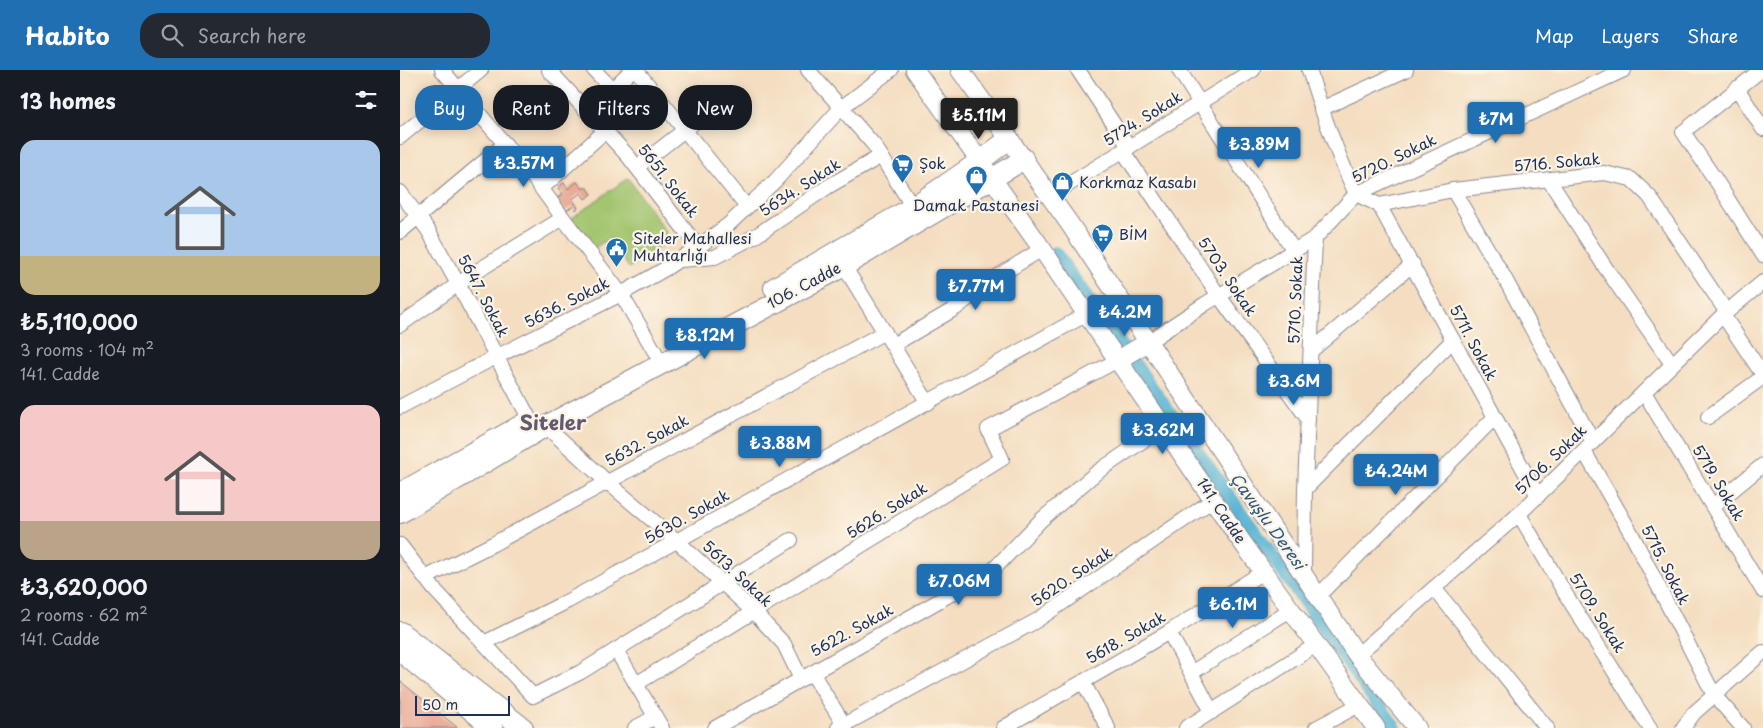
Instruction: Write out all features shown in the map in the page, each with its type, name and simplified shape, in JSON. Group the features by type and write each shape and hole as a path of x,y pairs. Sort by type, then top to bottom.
{"main road":[{"name":"106. Cadde","path":"400,513 538,423 655,352 778,286 913,207 1005,142"},
{"name":"106. Cadde","path":"400,493 844,266 993,179 1018,162"},
{"path":"400,632 523,728"},
{"path":"400,651 493,728"}],"street":[{"path":"442,70 455,85"},
{"path":"464,85 481,70"},
{"name":"5651. Sokak","path":"549,70 579,102"},
{"path":"594,70 608,85"},
{"path":"617,85 634,70 678,122"},
{"name":"5636. Sokak","path":"400,407 621,294 698,247 728,225 775,181 841,108 891,70"},
{"name":"141. Cadde","path":"915,70 1042,249 1263,572 1376,728"},
{"path":"960,70 1018,162 1050,196 1357,655 1416,728"},
{"name":"5703. Sokak","path":"1078,70 1219,296 1308,419"},
{"path":"1179,70 1294,251"},
{"name":"5724. Sokak","path":"1050,196 1253,70"},
{"path":"1309,70 1321,109 1356,194 1379,205"},
{"path":"1321,109 1406,70"},
{"name":"5720. Sokak","path":"1148,342 1219,296 1315,238 1356,194 1624,70"},
{"path":"810,71 874,145 913,207"},
{"path":"1753,73 1683,132 1763,255"},
{"path":"1737,88 1763,129"},
{"path":"483,118 542,188 621,294 655,352"},
{"path":"400,137 415,125"},
{"path":"542,188 605,130"},
{"name":"5651. Sokak","path":"605,130 698,247"},
{"path":"636,167 685,130 747,207"},
{"path":"400,232 505,144"},
{"name":"5634. Sokak","path":"678,260 715,257 757,235 829,186 881,156"},
{"name":"5716. Sokak","path":"1379,205 1453,190 1604,174 1631,180 1649,196 1725,313 1763,376"},
{"path":"1549,180 1605,267 1672,364"},
{"name":"5715. Sokak","path":"1453,190 1504,277 1630,533 1714,695 1743,728"},
{"name":"5647. Sokak","path":"400,192 428,230 496,357 538,423"},
{"name":"5711. Sokak","path":"1379,205 1413,264 1538,496"},
{"path":"400,325 458,284 563,218"},
{"name":"5710. Sokak","path":"1304,574 1305,489 1315,238"},
{"path":"893,346 956,308 990,281 1042,249"},
{"path":"1311,351 1413,264"},
{"path":"844,266 928,402"},
{"name":"5706. Sokak","path":"1357,655 1519,514 1725,313 1763,282"},
{"name":"5630. Sokak","path":"484,643 568,601 1087,314"},
{"name":"5632. Sokak","path":"425,578 492,544 884,332"},
{"path":"1305,489 1454,340"},
{"path":"1118,360 1148,342"},
{"name":"5626. Sokak","path":"636,684 1002,459 988,429 1118,360"},
{"path":"1708,417 1763,376"},
{"name":"5719. Sokak","path":"1644,392 1763,591"},
{"path":"1318,596 1495,417"},
{"name":"5613. Sokak","path":"538,423 677,541 754,612 784,644 843,727"},
{"name":"5622. Sokak","path":"715,728 993,570 1041,520 1096,473 1163,427"},
{"path":"1713,506 1763,465"},
{"name":"5620. Sokak","path":"843,727 1036,621 1213,500"},
{"name":"5709. Sokak","path":"1519,514 1566,594 1650,728"},
{"path":"400,545 425,578 533,696 581,672 791,540"},
{"name":"5618. Sokak","path":"1003,728 1169,632 1263,572"},
{"path":"1434,588 1546,728"},
{"path":"1191,673 1290,610"},
{"path":"1169,632 1212,712"},
{"path":"1190,727 1316,645"},
{"path":"616,650 658,723 635,728"},
{"path":"1683,728 1694,713 1763,652"},
{"path":"1332,667 1357,655"},
{"path":"1083,682 1108,728"},
{"path":"1316,728 1359,705"}],"green space":[{"path":"628,178 671,239 629,268 609,238 593,249 572,218"}],"building":[{"path":"577,182 582,188 587,188 592,194 585,199 581,193 572,199 578,208 576,210 573,206 564,212 555,200 563,194 558,188 564,183 568,189"},
{"path":"400,681 458,728 400,728"}],"waterway":[{"name":"Çavuşlu Deresi","path":"1055,253 1395,728"}],"place":[{"name":"Şok","path":"903,183"},
{"name":"Damak Pastanesi","path":"976,196"},
{"name":"Korkmaz Kasabı","path":"1063,202"},
{"name":"BİM","path":"1103,254"},
{"name":"Siteler Mahallesi Muhtarlığı","path":"617,267"}],"district":[{"name":"Siteler","path":"553,423"}]}
